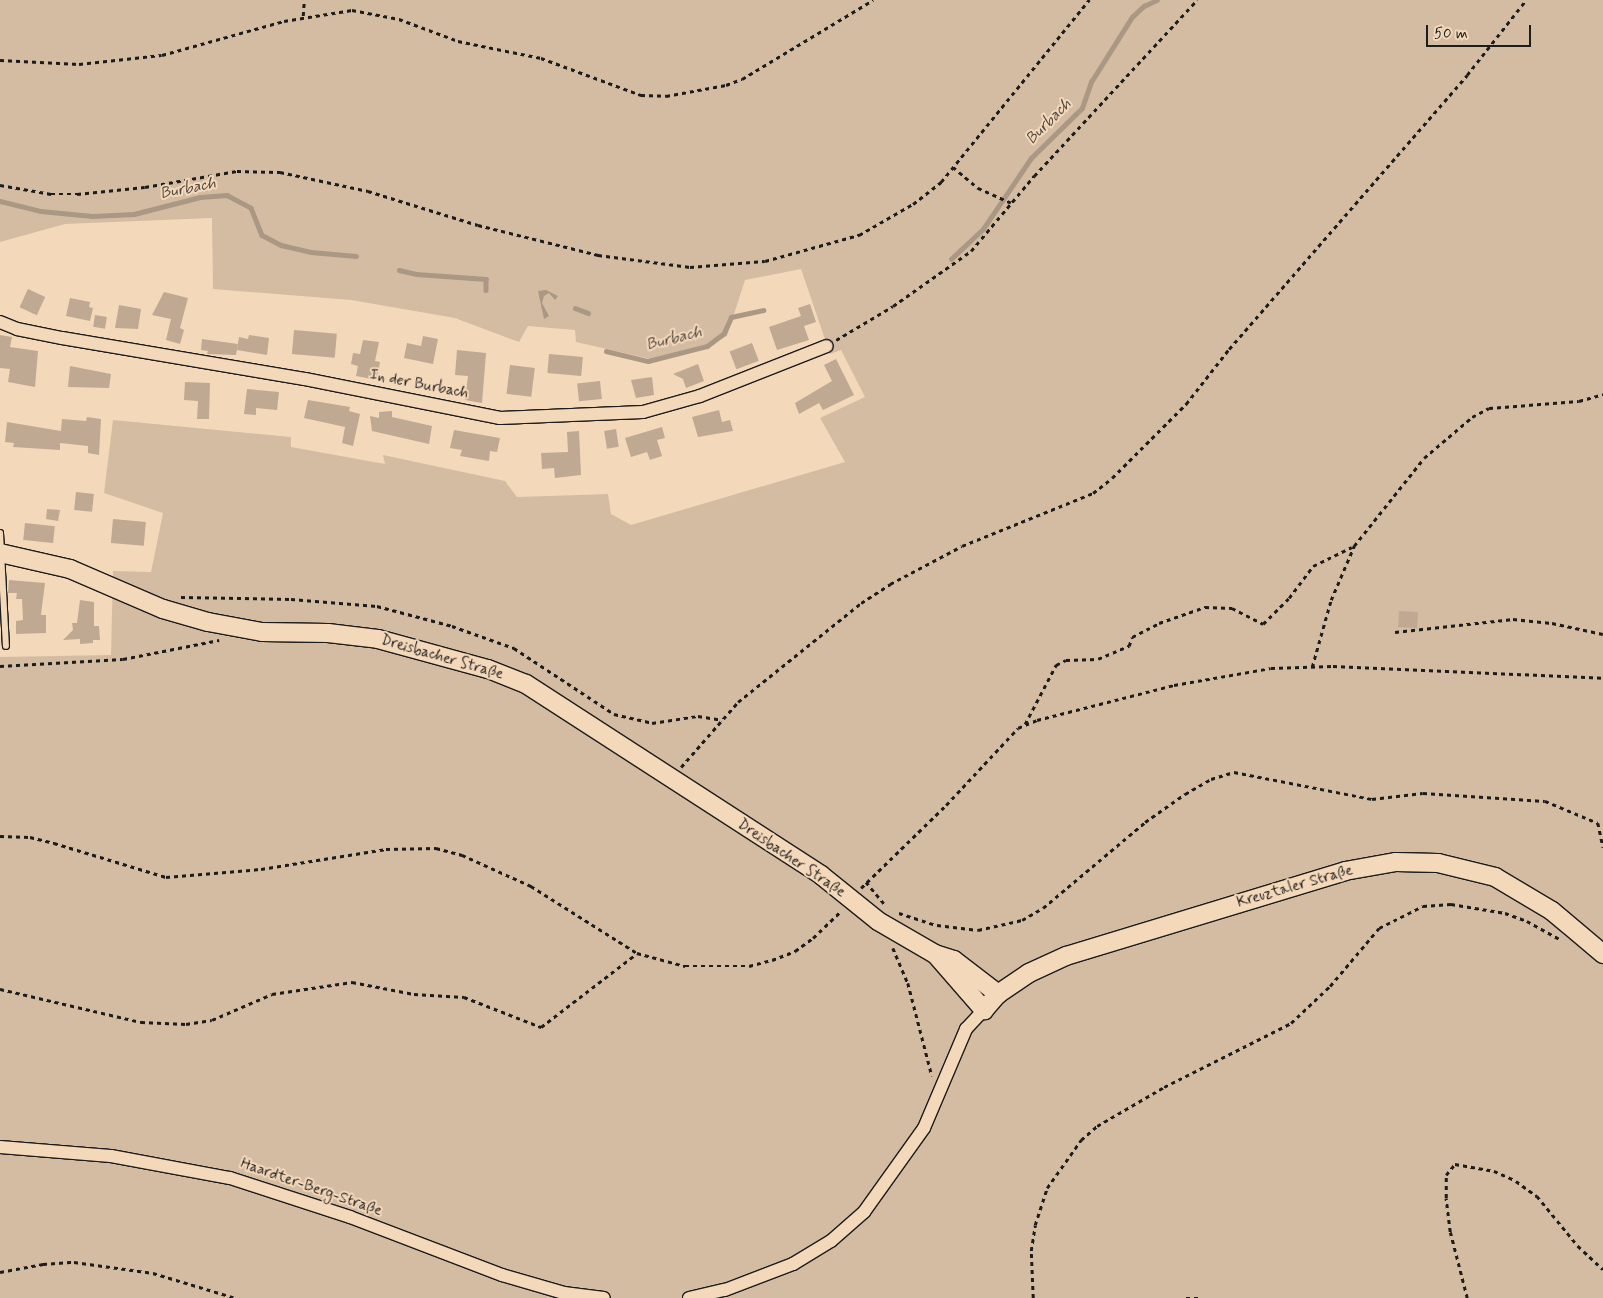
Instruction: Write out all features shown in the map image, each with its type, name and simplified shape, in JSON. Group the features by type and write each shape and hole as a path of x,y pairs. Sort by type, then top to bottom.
{"street":[{"name":"In der Burbach","path":"0,322 17,329 62,338 305,379 500,418 643,412 700,396 826,346"},
{"name":"Dreisbacher Straße","path":"1,553 70,569 163,609 248,630 328,632 378,639 488,669 526,684 821,875 878,921 935,954 954,960 998,994"},
{"name":"Kreuztaler Straße","path":"984,1010 998,994 1029,973 1066,956 1345,871 1396,862 1438,863 1495,877 1552,911 1603,954"},
{"name":"Dreisbacher Straße","path":"935,954 984,1010"},
{"path":"690,1298 725,1290 775,1271 831,1241 864,1212 903,1161 924,1128 966,1029 984,1010"},
{"name":"Haardter-Berg-Straße","path":"0,1147 110,1156 230,1178 350,1217 502,1275 564,1293 604,1298"}],"lane":[{"path":"0,533 6,646"}],"path":[{"path":"303,16 304,0"},
{"path":"0,60 79,64 162,55 303,16 352,10 377,14 426,28 458,41 541,58 615,88 641,95 666,96 726,85 742,78 873,0"},
{"path":"0,185 51,194 77,194 146,187 237,171 280,172 378,193 478,225 598,255 690,267 765,261 859,235 912,204 941,182 1089,0"},
{"path":"826,346 893,306 971,251 1011,203 1197,0"},
{"path":"670,779 738,702 861,603 890,584 962,546 1093,493 1112,478 1186,404 1229,349 1468,74 1526,0"},
{"path":"953,167 978,188 1011,203"},
{"path":"1312,667 1331,600 1354,546 1424,458 1472,417 1489,408 1579,401 1603,394"},
{"path":"0,836 30,837 166,877 261,869 386,849 436,848 470,858 531,886 636,954 685,966 749,966 795,951 813,938 866,882 1025,724 1056,665 1066,660 1098,659 1129,646 1132,637 1159,623 1205,607 1232,608 1263,624 1289,598 1312,566 1354,546"},
{"path":"1395,632 1513,619 1552,622 1603,634"},
{"path":"0,666 123,659 229,638 248,630"},
{"path":"1025,724 1174,685 1271,668 1312,667 1603,678"},
{"path":"896,912 937,925 978,930 1022,920 1043,908 1145,822 1184,794 1211,779 1234,772 1372,798 1423,793 1545,801 1598,823 1603,847"},
{"path":"866,882 888,909"},
{"path":"1033,1298 1031,1251 1035,1225 1047,1188 1080,1140 1097,1126 1164,1087 1291,1023 1319,998 1379,928 1423,906 1467,905 1527,920 1569,945"},
{"path":"890,942 908,983 928,1068 940,1091"},
{"path":"0,989 141,1022 186,1024 212,1020 272,994 352,982 414,994 464,997 541,1027 636,954"},
{"path":"1467,1298 1450,1232 1446,1198 1446,1175 1455,1164 1494,1171 1516,1181 1537,1196 1578,1246 1603,1269"},
{"path":"0,1272 43,1264 74,1262 154,1273 236,1298"},
{"path":"1186,1298 1200,1298"}],"shaded area":[{"path":"0,0 1603,0 1603,1298 0,1298 0,657 111,655 113,571 151,572 163,513 104,493 113,420 291,437 291,447 385,464 383,455 505,481 517,497 608,494 611,514 631,525 845,462 820,418 865,397 841,350 830,354 801,269 745,280 727,336 706,348 655,360 576,342 575,330 528,326 519,342 455,318 351,300 213,289 212,218 65,224 0,242"},
{"path":"546,290 558,296 555,300 549,293 544,296 542,303 549,316 544,319 538,291"}],"building":[{"path":"28,289 45,297 37,315 20,307"},
{"path":"164,292 188,298 180,328 184,330 180,344 166,340 171,319 152,315"},
{"path":"70,298 90,302 89,307 93,308 90,321 66,316"},
{"path":"810,304 816,322 804,326 809,340 777,350 769,327 801,316 798,308"},
{"path":"119,305 141,309 138,329 115,328"},
{"path":"95,315 107,317 105,329 93,327"},
{"path":"294,330 337,334 335,358 292,354"},
{"path":"0,335 12,337 10,347 38,351 35,387 8,382 10,369 0,368"},
{"path":"249,335 269,338 267,355 237,350 239,337 248,339"},
{"path":"423,336 438,339 433,364 404,358 407,343 421,346"},
{"path":"202,339 238,344 236,355 207,354 208,351 201,350"},
{"path":"363,340 379,342 375,361 380,362 377,380 356,376 358,366 351,364 353,353 360,354"},
{"path":"752,343 759,361 736,369 730,352"},
{"path":"457,350 486,353 482,403 465,400 468,376 455,375"},
{"path":"549,354 583,357 581,376 547,373"},
{"path":"836,359 854,395 823,410 819,403 799,414 795,403 832,381 824,365"},
{"path":"698,364 704,381 686,388 683,379 673,374"},
{"path":"510,365 535,368 531,397 506,394"},
{"path":"70,366 111,374 109,388 68,387"},
{"path":"652,377 654,395 636,398 631,380"},
{"path":"600,381 602,399 579,401 577,383"},
{"path":"185,382 210,383 209,419 197,419 198,401 184,400"},
{"path":"247,389 279,392 277,410 256,408 256,415 244,414"},
{"path":"308,400 350,407 349,411 360,414 353,446 342,443 345,427 304,418"},
{"path":"719,410 722,422 730,420 733,431 698,437 692,417"},
{"path":"392,411 392,417 432,426 429,444 372,431 370,416 379,418 379,412"},
{"path":"87,417 101,419 99,455 88,453 88,446 60,443 60,450 13,447 14,443 5,442 7,422 61,431 62,419 86,421"},
{"path":"662,427 665,438 657,440 662,456 650,460 647,452 631,457 625,438"},
{"path":"616,429 619,447 607,449 604,431"},
{"path":"454,430 500,438 497,452 490,451 489,461 460,456 462,450 450,448"},
{"path":"579,431 581,475 555,478 554,468 542,469 541,453 568,452 567,432"},
{"path":"76,492 94,494 92,512 74,510"},
{"path":"47,509 60,510 58,521 46,519"},
{"path":"113,519 146,522 144,546 111,543"},
{"path":"25,523 55,526 53,543 23,540"},
{"path":"9,580 45,583 41,615 46,615 46,633 16,634 16,621 23,620 22,599 16,599 17,593 8,593"},
{"path":"80,600 94,602 94,626 99,626 100,640 93,640 93,643 80,644 80,639 63,640 73,630 72,623 77,623"},
{"path":"1399,611 1418,612 1417,628 1398,627"}],"waterway":[{"name":"Burbach","path":"951,259 983,229 1031,158 1082,108 1091,82 1132,17 1144,6 1157,0"},
{"name":"Burbach","path":"0,201 41,211 92,216 134,214 200,197 227,195 251,208 262,235 281,245 311,252 356,256"},
{"name":"Burbach","path":"399,270 416,274 486,279 486,290"},
{"name":"Burbach","path":"575,308 588,313"},
{"name":"Burbach","path":"606,351 648,361 707,346 724,333 731,317 763,310"}]}
